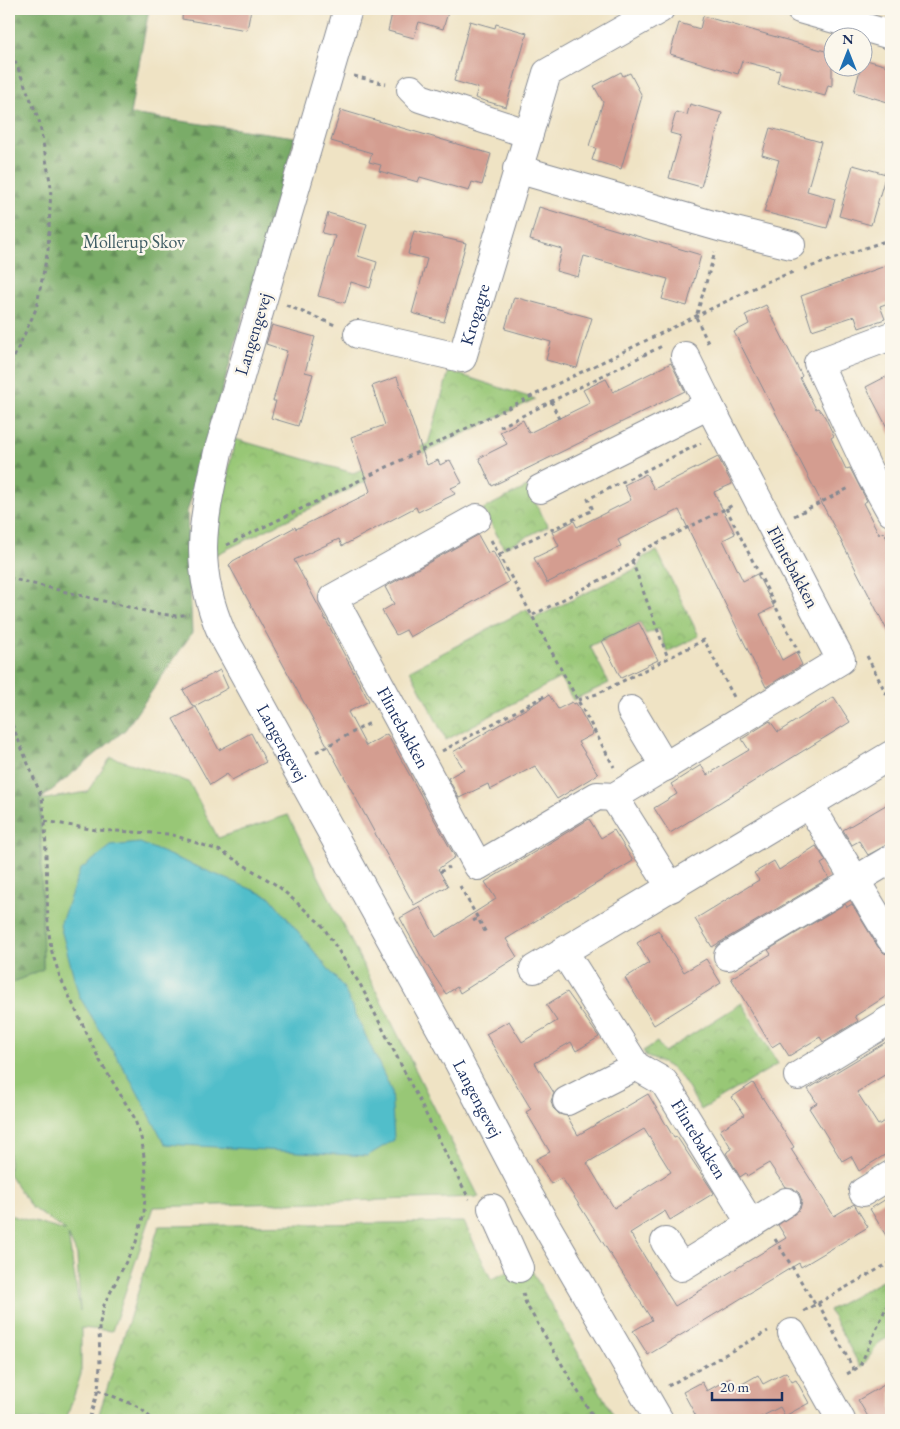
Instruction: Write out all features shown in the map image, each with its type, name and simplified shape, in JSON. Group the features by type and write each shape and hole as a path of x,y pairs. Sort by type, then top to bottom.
{"street":[{"name":"Langengevej","path":"348,9 329,68 218,452 203,524 202,558 210,608 222,634 450,1046 528,1194 658,1420"},
{"name":"Krogagre","path":"358,334 462,358 547,73 660,9"},
{"path":"800,9 891,35"},
{"path":"411,89 420,98 529,134"},
{"path":"517,169 723,228 792,245"},
{"path":"891,336 818,363 891,512"},
{"name":"Flintebakken","path":"477,518 333,598 478,866 597,796 620,793 841,660 685,356"},
{"path":"540,489 709,405"},
{"path":"631,710 664,767"},
{"path":"534,969 891,755"},
{"path":"620,793 671,888"},
{"path":"809,804 891,938"},
{"path":"728,956 891,859"},
{"name":"Flintebakken","path":"564,952 636,1066 664,1082 757,1220"},
{"path":"798,1076 891,1019"},
{"path":"567,1102 636,1066"},
{"path":"863,1192 891,1175"},
{"path":"664,1242 681,1266 786,1202"},
{"path":"481,1204 519,1268"},
{"path":"792,1333 841,1420"}],"path":[{"path":"9,46 39,120 52,187 48,250 36,309 9,368"},
{"path":"329,68 375,82 411,89"},
{"path":"713,352 696,317 723,228"},
{"path":"202,558 766,282 891,239"},
{"path":"264,296 358,334"},
{"path":"500,427 671,341 679,356 685,356"},
{"path":"550,401 559,418"},
{"path":"500,554 594,510 588,499 723,432"},
{"path":"794,516 872,476"},
{"path":"533,614 632,561 639,552 755,495"},
{"path":"726,508 812,678"},
{"path":"791,508 799,524"},
{"path":"477,518 500,554 578,700 620,793"},
{"path":"632,561 668,658"},
{"path":"9,578 153,613 176,616 198,613 210,608"},
{"path":"578,700 597,694 704,640 745,719"},
{"path":"864,650 891,703"},
{"path":"422,762 548,694"},
{"path":"294,764 394,710"},
{"path":"9,717 36,778 42,798 45,821 51,949 60,977 100,1061 134,1117 142,1141 146,1173 144,1214 136,1242 104,1305 99,1327 100,1366 98,1390 89,1420"},
{"path":"45,821 96,830 170,834 221,851 278,886 322,925 361,986 481,1204"},
{"path":"460,886 486,932"},
{"path":"473,921 478,918"},
{"path":"757,1220 816,1304 854,1370"},
{"path":"519,1268 518,1280 526,1304 595,1420"},
{"path":"823,1387 860,1366 889,1301"},
{"path":"98,1390 139,1407 153,1420"}],"green space":[{"name":"Mollerup Skov","path":"9,9 149,9 130,114 295,137 187,512 192,633 125,730 40,800 43,969 9,984"},
{"path":"449,371 535,399 211,557 235,439 353,473 428,444"},
{"path":"527,487 548,526 504,548 483,509"},
{"path":"657,551 699,636 667,652 659,629 646,634 640,622 590,646 609,683 573,700 560,678 446,740 410,670 527,609 533,619 637,568 643,557"},
{"path":"111,757 189,782 218,838 288,815 479,1197 154,1207 112,1331 81,1328 81,1374 66,1420 9,1420 9,1215 66,1231 31,1207 9,1174 9,984 43,969 40,800 87,792","holes":["68,1235 77,1255 80,1311"]},
{"path":"742,1003 778,1064 701,1110 685,1083 675,1071 659,1061 647,1057 643,1051 657,1042 664,1052"},
{"path":"464,1222 491,1279 528,1264 616,1420 97,1420 159,1226"},
{"path":"891,1276 891,1336 880,1342 861,1368 829,1310"}],"water":[{"path":"140,843 270,897 343,987 391,1090 394,1140 367,1156 165,1144 132,1082 79,996 60,925 80,870 111,846"}],"building":[{"path":"183,9 251,9 247,30 182,19"},
{"path":"393,9 449,9 443,29 419,22 414,38 388,31"},
{"path":"703,16 822,50 822,78 832,78 832,86 828,85 825,96 777,83 780,71 742,61 738,74 670,54 679,23 700,29"},
{"path":"470,21 495,28 496,24 527,33 506,107 475,98 478,88 454,81"},
{"path":"872,62 891,67 891,103 854,92 858,78 872,78"},
{"path":"621,72 623,76 630,73 642,96 621,169 592,160 596,148 589,146 603,102 594,86"},
{"path":"690,104 722,113 701,187 669,178 681,136 670,133 676,112 687,115"},
{"path":"341,110 491,154 482,185 472,182 469,191 420,177 418,182 379,171 381,165 369,162 372,153 331,141"},
{"path":"770,128 821,142 807,191 835,199 827,228 764,212 779,160 762,155"},
{"path":"853,165 886,174 871,225 839,216"},
{"path":"539,207 701,255 687,306 662,299 668,279 584,256 578,277 556,271 562,249 530,240"},
{"path":"328,213 367,224 358,256 377,262 370,288 351,282 345,303 318,296 335,236 322,233"},
{"path":"414,231 466,243 444,322 412,313 427,259 408,254"},
{"path":"891,264 891,302 880,306 885,319 859,328 855,316 812,330 801,296"},
{"path":"514,297 592,318 577,368 546,360 551,342 505,329"},
{"path":"766,305 802,376 800,378 816,409 818,408 825,417 834,436 831,438 846,469 850,468 867,501 863,503 879,534 884,532 891,547 891,638 734,332 749,324 745,315"},
{"path":"272,325 315,337 305,372 313,374 298,426 271,418 276,401 273,401 287,351 266,344"},
{"path":"671,363 685,391 492,486 479,458 507,444 500,432 523,420 529,433 590,403 583,390 606,379 613,392"},
{"path":"891,374 891,435 866,387"},
{"path":"397,377 427,465 438,460 440,465 450,460 462,483 451,488 455,494 418,512 416,507 342,546 339,539 294,560 369,701 348,712 366,746 387,734 455,857 438,869 448,886 414,905 229,565 295,527 296,529 370,491 351,437 385,425 372,386"},
{"path":"718,457 732,484 714,492 735,534 723,540 743,581 757,574 774,607 760,614 782,660 796,652 802,665 766,687 679,510 618,540 621,546 547,583 534,558 559,546 552,532 574,521 577,527 631,500 624,485 646,474 654,489"},
{"path":"478,535 488,553 493,551 509,582 410,637 406,630 396,635 382,611 394,604 385,587"},
{"path":"639,623 658,660 621,678 602,641"},
{"path":"220,670 228,688 193,707 183,690"},
{"path":"549,695 558,709 572,702 573,704 576,703 593,734 578,742 598,774 557,799 535,766 490,790 488,784 459,798 448,778 464,769 453,752"},
{"path":"834,697 850,722 670,833 654,808 677,794 671,784 701,765 707,775 749,750 742,739 770,721 778,732"},
{"path":"196,707 219,750 251,733 266,762 232,780 227,774 210,785 173,719"},
{"path":"891,802 891,843 868,855 859,841 852,845 843,830"},
{"path":"589,819 601,838 614,830 633,861 506,939 517,957 460,993 457,987 446,994 421,956 400,918 420,907 436,937 496,899 485,882"},
{"path":"816,846 826,861 821,864 829,878 712,947 695,919 759,880 754,873 774,861 779,870"},
{"path":"845,904 847,907 852,904 878,947 884,953 891,955 891,993 855,1016 858,1021 823,1042 820,1037 789,1056 780,1042 772,1047 731,978 771,954 768,950"},
{"path":"658,930 684,972 706,959 721,983 654,1025 625,978 649,963 637,943"},
{"path":"567,992 599,1037 576,1051 571,1042 535,1063 554,1093 551,1101 553,1108 559,1114 567,1116 578,1135 648,1094 674,1138 677,1137 714,1193 670,1220 665,1211 630,1233 675,1306 786,1238 778,1225 800,1209 802,1201 799,1193 793,1188 785,1187 769,1163 747,1176 746,1173 740,1177 726,1153 732,1149 720,1130 744,1115 732,1097 753,1083 794,1147 791,1149 834,1216 854,1204 868,1227 801,1267 799,1263 648,1355 633,1331 652,1320 562,1178 551,1184 536,1159 550,1152 526,1112 531,1109 486,1034 509,1021 522,1042 557,1021 546,1005","holes":["644,1129 671,1172 614,1208 587,1163"]},
{"path":"891,1039 891,1071 857,1092 878,1125 891,1117 891,1151 859,1171 851,1156 842,1161 809,1108 817,1103 808,1089"},
{"path":"891,1196 891,1244 870,1209"},
{"path":"786,1372 792,1382 796,1380 809,1403 785,1416 780,1407 755,1420 698,1420 683,1392 702,1382 707,1391 730,1378 735,1388 758,1375 763,1384"},
{"path":"891,1381 891,1420 870,1420 858,1400"}]}
